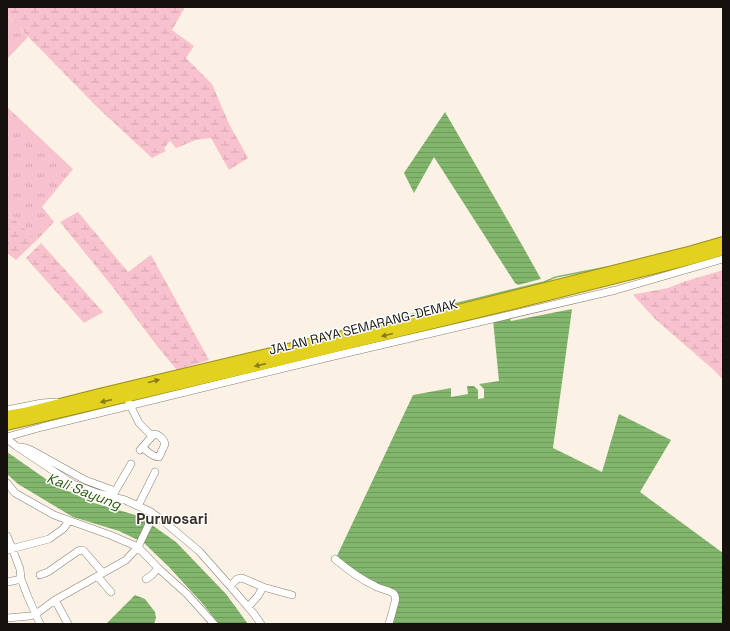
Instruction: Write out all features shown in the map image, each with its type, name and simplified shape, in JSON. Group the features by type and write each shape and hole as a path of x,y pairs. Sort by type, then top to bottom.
{"highway":[{"name":"JALAN RAYA SEMARANG-DEMAK","path":"7,425 128,401 277,357 723,242"},
{"name":"JALAN RAYA SEMARANG-DEMAK","path":"7,416 99,394 277,357 610,279 723,250"}],"street":[{"path":"7,438 128,401 616,290 723,259"},
{"path":"610,279 616,290"},
{"path":"7,410 54,401 65,403"},
{"path":"128,401 139,423 152,436"},
{"path":"156,434 164,442 164,446 159,457 156,457 142,449 152,436 156,434"},
{"path":"7,438 16,446 73,484 96,493 113,494 162,520 199,551 261,624"},
{"path":"113,494 131,464"},
{"path":"138,506 155,472"},
{"path":"7,483 15,493 54,515 138,545 158,568 187,594 214,624"},
{"path":"7,618 36,614 55,600 126,560 138,545 154,515"},
{"path":"10,549 49,539 63,529 69,521"},
{"path":"7,536 10,549 20,569 21,579 40,624"},
{"path":"40,575 48,572 78,551 82,550 101,575 111,592"},
{"path":"335,559 360,578 394,595 396,599 389,624"},
{"path":"146,579 158,568"},
{"path":"230,586 240,578 292,595"},
{"path":"8,582 21,579"},
{"path":"248,607 264,587"},
{"path":"55,600 68,624"}],"green space":[{"path":"7,7 185,7 172,30 194,46 186,58 212,84 229,124 248,158 229,170 211,138 196,140 176,148 170,141 164,148 166,151 152,158 98,108 7,15"},
{"path":"7,15 28,37 7,59"},
{"path":"7,107 73,169 42,207 54,222 37,240 7,213"},
{"path":"78,212 128,272 151,255 209,360 177,370 60,222"},
{"path":"7,213 37,240 16,260 7,253"},
{"path":"41,243 103,312 84,323 26,258"},
{"path":"723,270 723,380 715,371 655,319 634,296 634,294 668,288"}],"shaded area":[{"path":"445,112 541,279 518,285 515,283 434,157 414,193 404,173"},
{"path":"572,309 553,448 602,472 619,414 671,440 640,492 723,553 723,624 390,624 399,595 376,585 336,558 413,395 451,388 451,397 468,394 467,386 474,386 478,390 478,399 484,398 484,389 479,384 499,381 493,320 509,316 511,321"},
{"path":"7,452 53,484 94,503 139,516 176,542 226,594 248,624 219,624 169,567 144,543 119,531 73,517 18,484 7,474"},
{"path":"135,595 145,599 155,612 156,618 154,624 106,624"}],"waterway":[{"path":"310,339 544,282 556,277 607,267"}],"district":[{"name":"Purwosari","path":"172,518"}],"water label":[{"name":"Kali Sayung","path":"84,491"}]}
